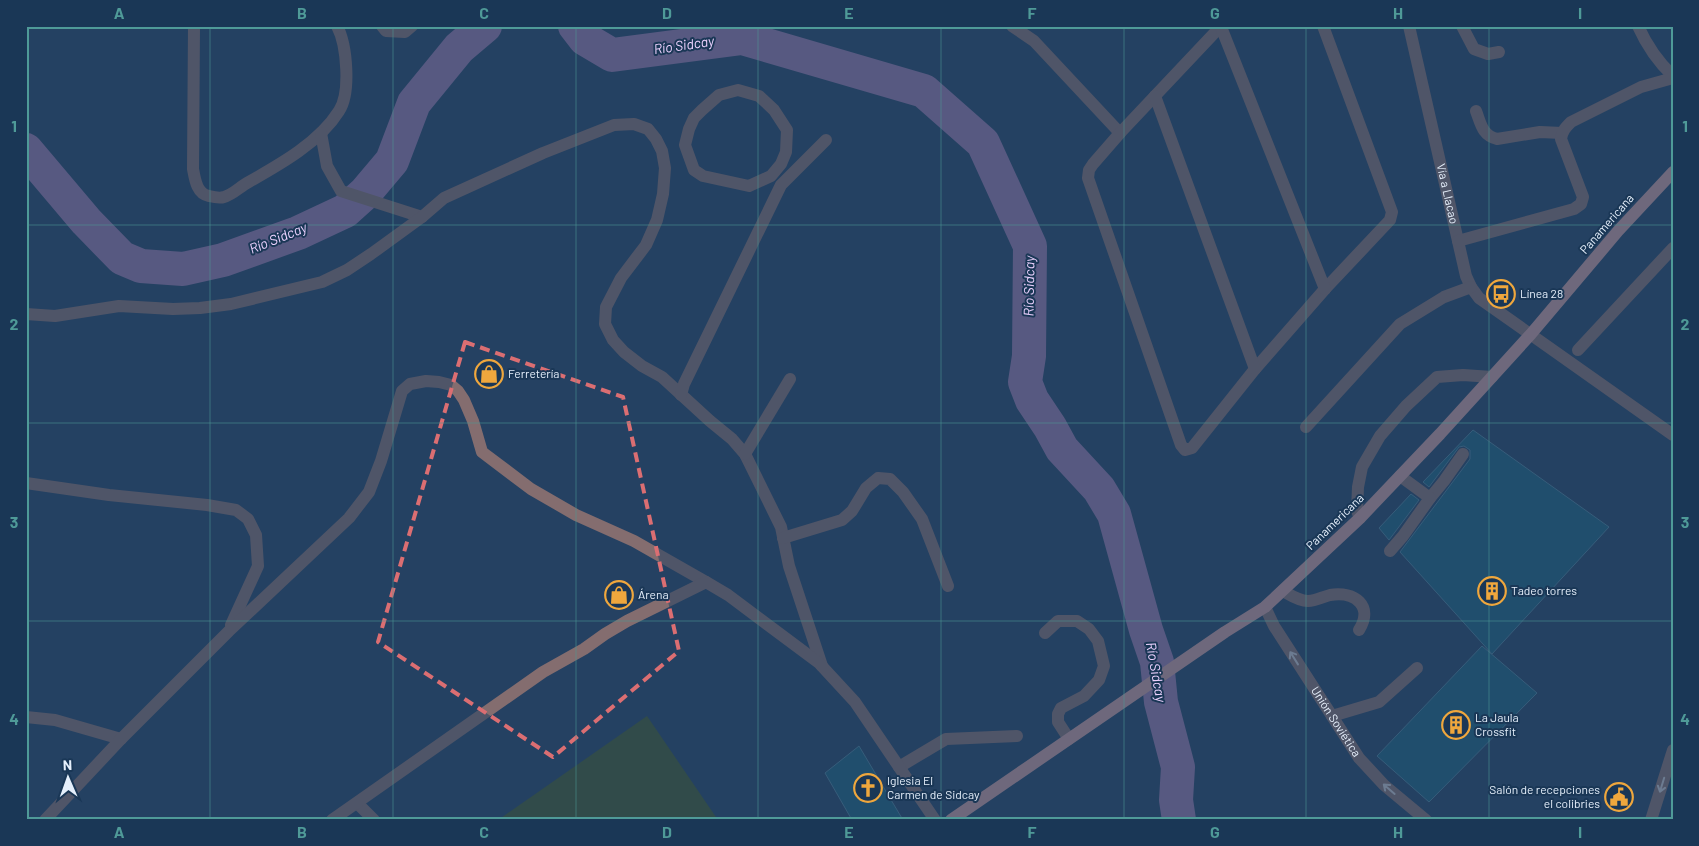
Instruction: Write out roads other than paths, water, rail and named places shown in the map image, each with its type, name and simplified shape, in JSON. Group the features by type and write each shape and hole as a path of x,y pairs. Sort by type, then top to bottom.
{"main road":[{"name":"Panamericana","path":"951,820 1225,632 1265,607 1283,591 1360,518 1400,476 1531,334 1618,231 1673,172"}],"street":[{"path":"194,26 193,169 197,188 207,196 224,197 286,161 321,133 340,111 344,98 346,70 342,35 337,26"},
{"path":"382,26 386,31 405,32 412,26"},
{"path":"1012,26 1034,41 1120,133"},
{"path":"1323,26 1392,212 1390,220 1325,289 1255,369 1192,448 1185,450 1181,445 1088,178 1093,164 1120,133 1221,26 1325,289"},
{"name":"Vía a Llacao","path":"1409,26 1466,276 1471,287 1479,298 1673,435"},
{"path":"1462,26 1474,49 1488,54 1499,52"},
{"path":"1458,241 1574,209 1581,204 1584,196 1562,139 1562,133 1572,122 1641,88 1673,77 1659,63 1646,44 1638,26"},
{"path":"738,90 759,96 774,110 787,130 786,152 781,164 771,176 749,186 703,176 694,170 685,145 694,118 719,95 738,90"},
{"path":"1155,96 1255,369"},
{"path":"1476,111 1486,134 1491,138 1497,139 1540,132 1562,133"},
{"path":"26,314 55,316 119,306 174,309 200,308 231,304 322,282 347,270 422,217 444,198 543,152 614,125 634,124 648,129 662,151 665,168 663,194 656,220 646,245 622,278 606,307 605,324 613,340 624,352 642,366 662,377 732,439 745,454 781,527 797,594 822,666"},
{"path":"321,133 327,166 341,191 422,217"},
{"path":"681,395 684,384 781,185 826,140"},
{"path":"662,151 685,145"},
{"path":"1578,350 1673,248"},
{"path":"1306,427 1400,324 1444,297 1471,287"},
{"path":"1360,518 1357,511 1358,487 1362,467 1380,436 1406,406 1437,378 1463,375 1492,377"},
{"path":"745,454 790,379"},
{"path":"46,820 229,631 354,511 370,492 382,460 402,391 410,384 426,381 451,385 458,391 473,421 482,452 531,489 576,515 634,541 706,582 728,596 822,666 855,702 935,820"},
{"path":"1390,551 1463,454"},
{"path":"1400,476 1430,498"},
{"path":"783,538 842,520 852,511 866,488 878,478 890,479 903,492 922,519 948,586"},
{"path":"26,483 236,510 248,520 256,535 258,566 229,631"},
{"path":"332,820 543,672 584,649 627,621 706,582"},
{"path":"1283,591 1306,601 1315,601 1329,595 1342,594 1354,598 1361,602 1365,611 1363,624 1359,630"},
{"name":"Unión Soviética","path":"1265,607 1274,626 1358,758 1384,785 1426,820"},
{"path":"1046,633 1058,621 1078,621 1089,629 1098,640 1104,666 1099,680 1084,696 1061,708 1058,714 1058,722 1069,739"},
{"path":"1332,716 1379,702 1418,668"},
{"path":"26,717 55,720 122,740"},
{"path":"899,767 946,739 1017,736"},
{"path":"1651,820 1673,750"},
{"path":"357,803 374,820"}],"waterway":[{"name":"Río Sidcay","path":"26,150 86,221 122,258 141,266 183,269 223,260 298,233 345,211 365,193 392,161 414,103 459,48 485,26"},
{"name":"Río Sidcay","path":"575,26 585,39 612,55 742,38 924,91 983,143 1030,246 1029,356 1025,382 1032,400 1062,449 1099,489 1114,514 1146,630 1157,662 1161,702 1178,767 1176,800 1179,820"}],"place":[{"name":"Línea 28","path":"1501,294"},
{"name":"Ferretería","path":"489,374"},
{"name":"Tadeo torres","path":"1492,591"},
{"name":"Árena","path":"619,595"},
{"name":"La Jaula Crossfit","path":"1456,725"},
{"name":"Iglesia El Carmen de Sidcay","path":"868,788"},
{"name":"Salón de recepciones el colibries","path":"1619,797"}]}
